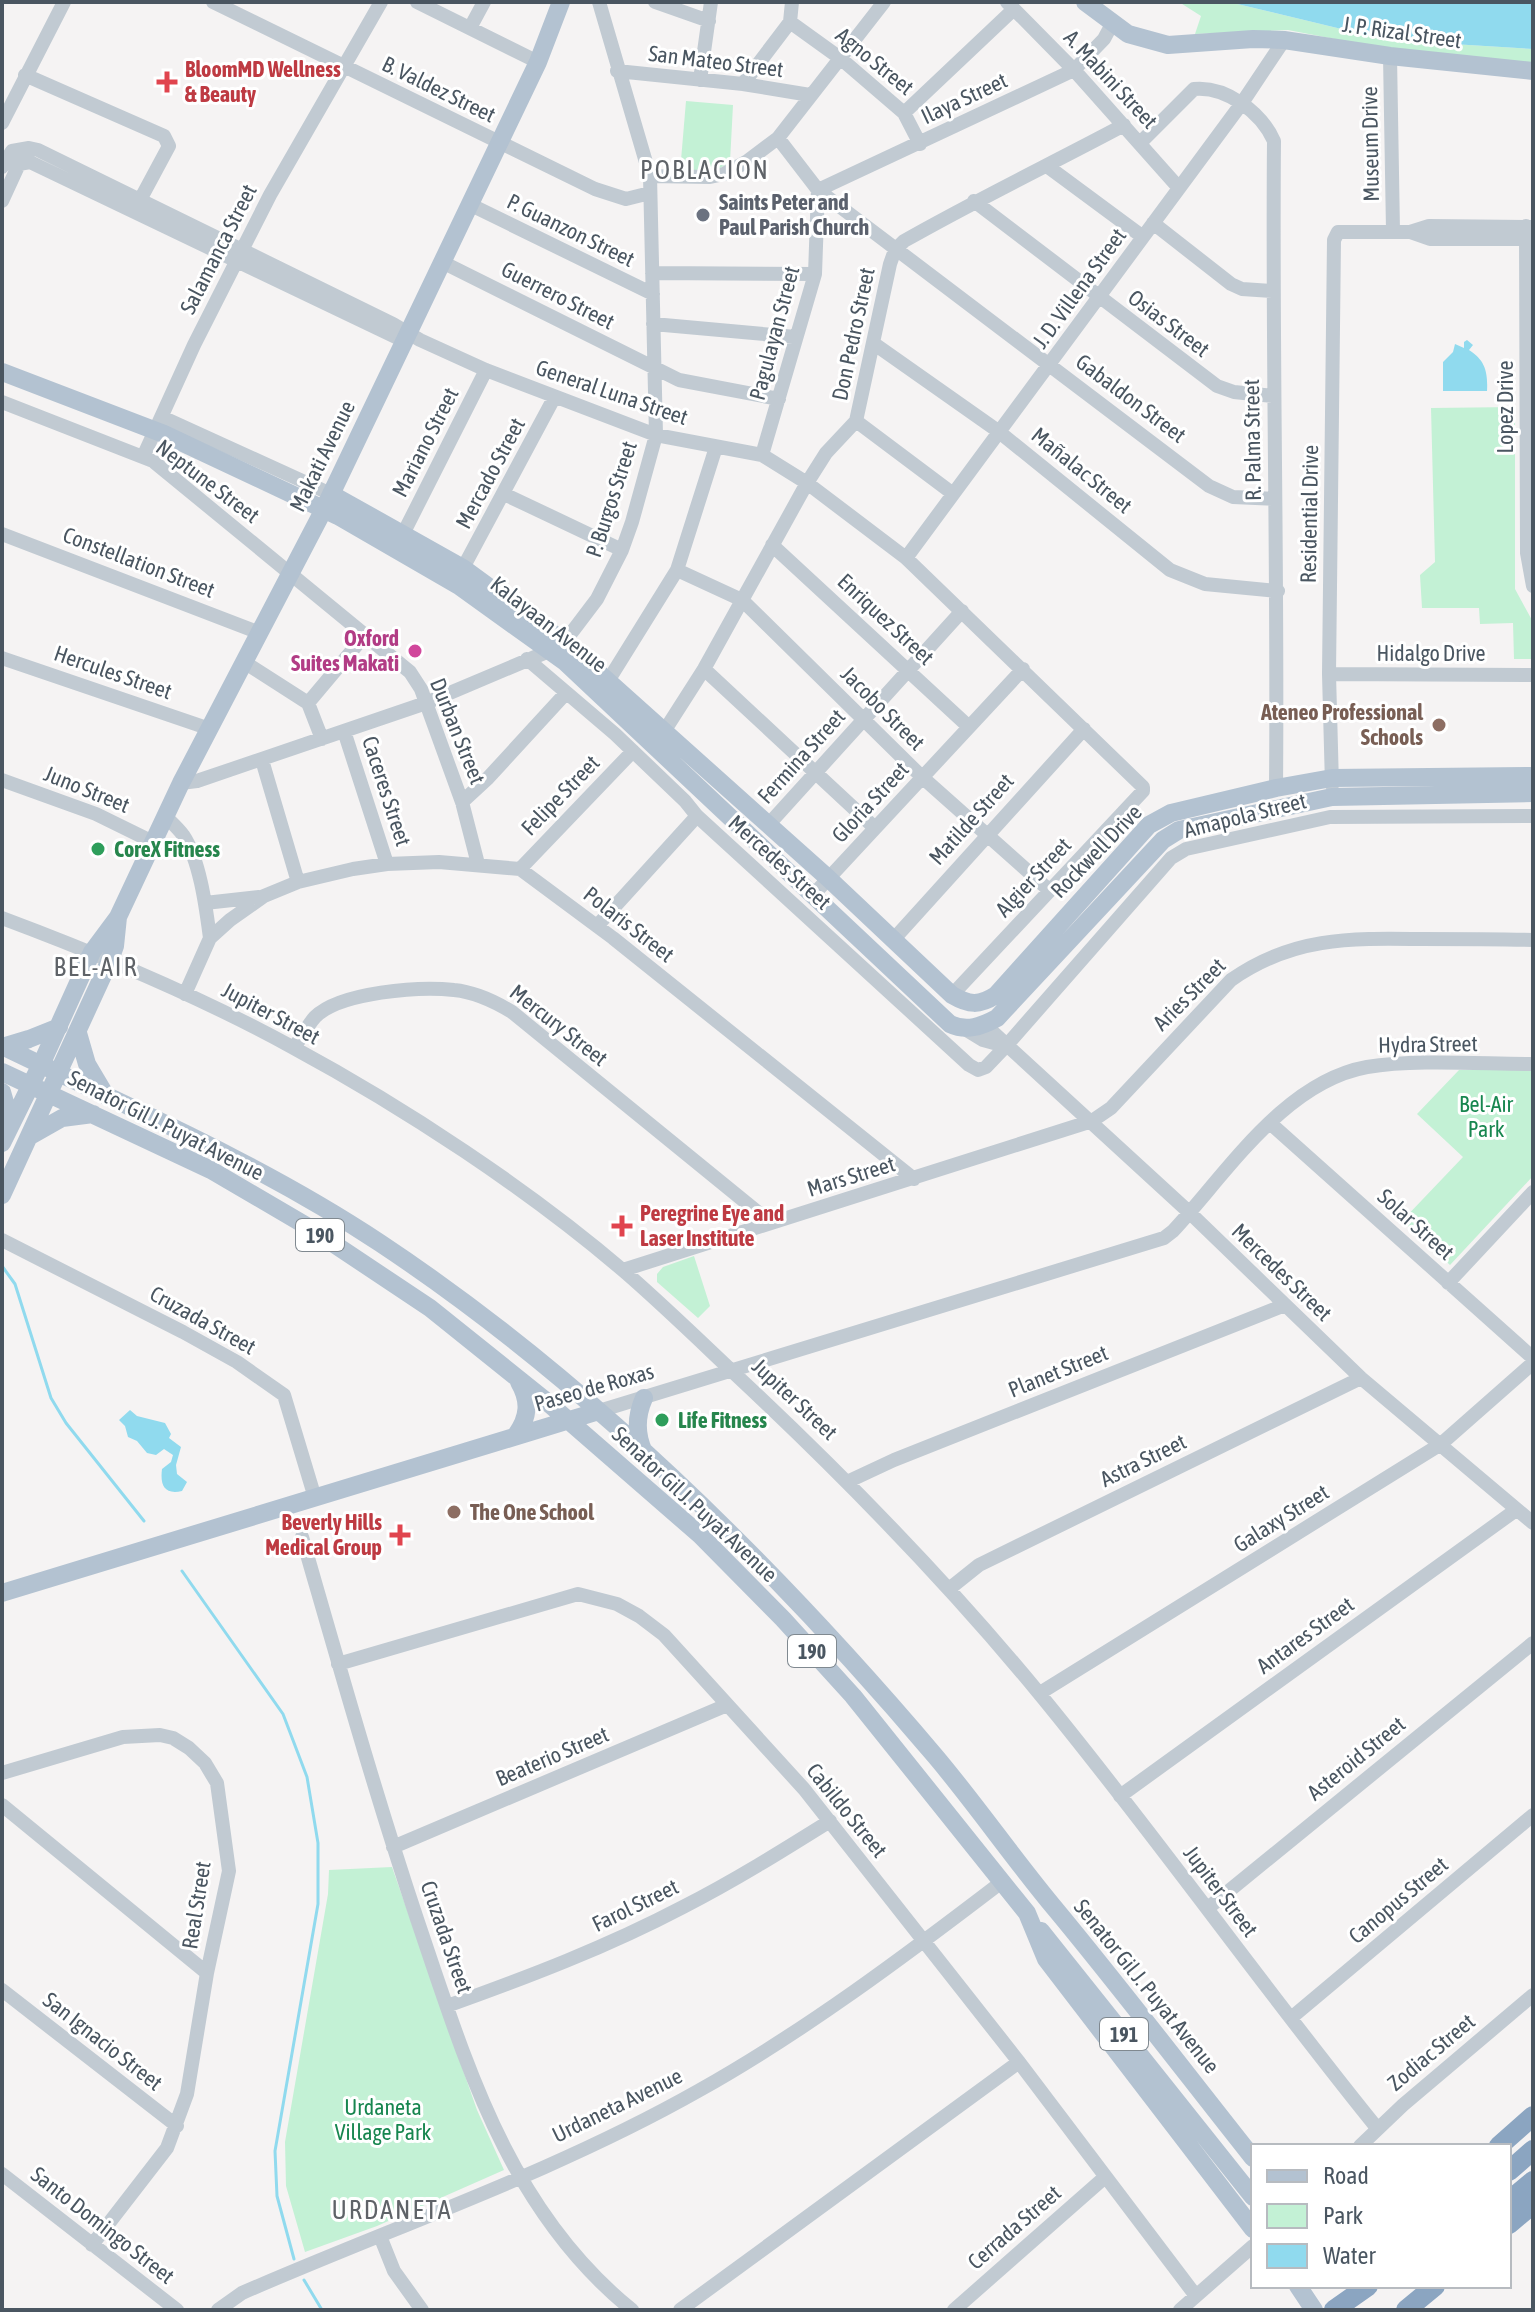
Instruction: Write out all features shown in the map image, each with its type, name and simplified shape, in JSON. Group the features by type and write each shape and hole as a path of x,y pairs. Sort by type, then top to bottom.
{"highway":[{"path":"1501,2144 1533,2116"},
{"path":"1511,2150 1533,2131"},
{"path":"1511,2169 1533,2150"},
{"path":"1511,2199 1533,2181"},
{"path":"1511,2222 1533,2204"},
{"path":"1329,2310 1345,2288"},
{"path":"1329,2310 1354,2288"},
{"path":"1329,2310 1365,2288"},
{"path":"1406,2310 1433,2288"}],"main road":[{"name":"J. P. Rizal Street","path":"1085,2 1128,34 1168,45 1284,40 1390,56 1533,71"},
{"name":"Makati Avenue","path":"5,1136 92,952 118,917 181,783 327,502 538,62 559,5"},
{"name":"Kalayaan Avenue","path":"2,372 159,424 403,534 463,568 556,646 565,662 950,1024 965,1029"},
{"name":"Kalayaan Avenue","path":"327,502 608,681 769,824 985,1025"},
{"name":"Rockwell Drive","path":"958,999 977,1004 996,995 1149,825 1171,813 1332,778 1533,776"},
{"name":"Rockwell Drive","path":"985,1025 997,1018 1170,834 1272,808 1332,797 1533,793"},
{"name":"Makati Avenue","path":"2,1195 110,960 118,917"},
{"path":"965,1029 985,1025"},
{"path":"2,1046 59,1027"},
{"path":"78,1033 87,1064 106,1096"},
{"name":"Senator Gil J. Puyat Avenue","path":"2,1046 223,1151 378,1242 494,1325 599,1411 801,1605 938,1759 1251,2155"},
{"name":"Senator Gil J. Puyat Avenue","path":"2,1072 211,1170 310,1228 430,1308 568,1420 700,1535 853,1696 1003,1881 1027,1913 1046,1959 1245,2212"},
{"path":"2,1092 8,1113 5,1136"},
{"path":"29,1137 62,1118 94,1114"},
{"path":"512,1375 525,1395 527,1407 526,1417 516,1435"},
{"path":"644,1398 637,1428 645,1455"},
{"name":"Paseo de Roxas","path":"2,1593 599,1411"},
{"name":"191","path":"1027,1913 1083,1970 1251,2168"},
{"name":"191","path":"1058,1913 1083,1970 1251,2194"},
{"path":"1511,2161 1533,2142"},
{"path":"1511,2180 1533,2161"},
{"path":"1299,2288 1314,2310"}],"street":[{"path":"2,123 64,2"},
{"name":"B. Valdez Street","path":"213,2 595,189 626,199 650,193"},
{"name":"Salamanca Street","path":"143,457 238,255 381,2"},
{"path":"417,2 538,62"},
{"path":"470,28 484,2"},
{"name":"P. Burgos Street","path":"556,646 597,599 622,550 656,435 650,176 599,2"},
{"path":"655,2 709,21"},
{"path":"700,80 711,2"},
{"path":"743,84 790,22 792,2"},
{"path":"650,176 710,177 724,174 746,162 778,138 884,2"},
{"path":"904,113 1011,6"},
{"name":"A. Mabini Street","path":"1011,6 1074,70 1179,188"},
{"name":"Agno Street","path":"790,22 840,58 904,113 920,144"},
{"name":"Ilaya Street","path":"818,190 1074,70 1104,39 1112,24"},
{"name":"J. D. Villena Street","path":"906,558 1242,103 1284,40"},
{"name":"Museum Drive","path":"1390,56 1393,231"},
{"name":"San Mateo Street","path":"617,71 743,84 810,95"},
{"path":"25,75 164,136 169,146 140,200"},
{"path":"1140,143 1194,89 1214,90 1242,103"},
{"name":"R. Palma Street","path":"1242,103 1269,131 1274,141 1272,291 1278,591 1276,788"},
{"name":"Don Pedro Street","path":"665,730 704,669 807,483 826,453 856,421 895,250 904,241 974,201 1124,125"},
{"path":"778,138 818,190"},
{"name":"General Luna Street","path":"2,167 7,145 38,150 140,200 160,218"},
{"name":"General Luna Street","path":"2,201 19,164 27,162 160,218 393,324 406,338 554,398 656,435 762,455 807,483 906,558 1143,787"},
{"path":"1047,166 1143,237"},
{"name":"Gabaldon Street","path":"818,190 1209,486 1233,497 1275,499"},
{"name":"Pagulayan Street","path":"762,455 815,274 818,190"},
{"name":"Osias Street","path":"974,201 1217,386 1234,392 1273,396"},
{"name":"P. Guanzon Street","path":"471,205 653,294"},
{"path":"1153,223 1231,284 1242,289 1272,291"},
{"path":"1393,231 1410,232 1430,239 1529,233"},
{"name":"Residential Drive","path":"1332,797 1329,674 1334,240 1338,232 1393,231"},
{"name":"Lopez Drive","path":"1529,233 1527,553 1533,586"},
{"name":"Guerrero Street","path":"442,262 679,380 779,399"},
{"path":"652,273 815,274"},
{"path":"653,324 796,337"},
{"name":"Mañalac Street","path":"873,343 998,431 1170,570 1205,584 1278,591"},
{"name":"Mariano Street","path":"403,534 486,370"},
{"name":"Mercado Street","path":"463,568 554,398"},
{"name":"Neptune Street","path":"2,402 153,461 291,573"},
{"path":"856,421 952,493"},
{"path":"608,681 677,570 716,447"},
{"path":"504,494 622,550"},
{"name":"Constellation Street","path":"2,534 260,633"},
{"name":"Enriquez Street","path":"772,545 969,727"},
{"name":"Jacobo Street","path":"677,570 742,600 922,777 1049,890"},
{"name":"Durban Street","path":"291,573 410,672 421,689 462,802 478,864"},
{"name":"Fermina Street","path":"769,824 962,611"},
{"path":"308,703 366,634"},
{"path":"181,783 197,781 262,760 426,703 556,646"},
{"name":"Hercules Street","path":"2,658 210,729"},
{"name":"Mercedes Street","path":"527,659 633,751 697,816 969,1065 978,1070 986,1067 1006,1046"},
{"path":"244,662 308,703 322,739"},
{"path":"704,669 875,828"},
{"name":"Gloria Street","path":"814,894 1023,669"},
{"name":"Hidalgo Drive","path":"1329,674 1533,675"},
{"path":"462,802 566,693"},
{"name":"Matilde Street","path":"893,940 1084,729"},
{"name":"Caceres Street","path":"344,731 387,864"},
{"name":"Felipe Street","path":"520,869 633,751"},
{"path":"262,760 298,882"},
{"name":"Juno Street","path":"2,780 96,814 153,842"},
{"name":"Algier Street","path":"958,999 1049,890 1143,791 1143,787"},
{"path":"165,816 183,834 190,850 205,903 210,938"},
{"path":"597,926 697,816"},
{"name":"Amapola Street","path":"1006,1046 1171,858 1186,849 1330,817 1533,816"},
{"name":"Polaris Street","path":"185,994 210,938 264,896 298,882 387,864 439,862 520,869 597,926 914,1179"},
{"name":"Polaris Street","path":"205,903 264,896"},
{"name":"Jupiter Street","path":"2,918 110,960 294,1048 488,1169 623,1270 849,1481 949,1589 1040,1693 1377,2128"},
{"name":"Aries Street","path":"1092,1121 1111,1108 1231,980 1252,965 1280,952 1355,938 1533,940"},
{"name":"Mercury Street","path":"294,1048 316,1016 366,995 421,989 454,990 482,996 512,1012 771,1223"},
{"name":"Mercedes Street","path":"985,1025 1190,1213 1361,1378 1533,1523"},
{"name":"Mercedes Street","path":"965,1029 983,1040 1006,1046"},
{"name":"Hydra Street","path":"1190,1213 1270,1123 1315,1086 1365,1067 1533,1064"},
{"name":"Mars Street","path":"623,1270 1092,1121"},
{"name":"Solar Street","path":"1270,1123 1533,1361"},
{"path":"1448,1283 1533,1192"},
{"name":"Paseo de Roxas","path":"599,1411 1164,1238 1190,1213"},
{"name":"Cruzada Street","path":"2,1240 227,1357 284,1395 315,1498"},
{"name":"Planet Street","path":"849,1481 894,1460 1285,1305"},
{"name":"Galaxy Street","path":"1040,1693 1441,1444 1533,1361"},
{"name":"Astra Street","path":"949,1589 979,1565 1361,1378"},
{"name":"Antares Street","path":"1120,1796 1516,1510"},
{"name":"Cruzada Street","path":"302,1537 393,1847 484,2109 518,2177 561,2238 610,2292 632,2310"},
{"name":"Cabildo Street","path":"338,1664 578,1594 599,1597 639,1616 664,1635 830,1821 1019,2062 1196,2296"},
{"name":"Asteroid Street","path":"1208,1908 1533,1643"},
{"name":"Beaterio Street","path":"393,1847 727,1705"},
{"name":"Real Street","path":"2,1773 123,1737 160,1735 173,1738 189,1748 205,1763 217,1783 229,1871 207,1973 187,2094 167,2148 92,2245"},
{"path":"2,1805 207,1973"},
{"name":"Canopus Street","path":"1291,2018 1533,1815"},
{"name":"Farol Street","path":"447,2006 527,1977 671,1914 758,1866 830,1821"},
{"name":"Urdaneta Avenue","path":"218,2310 242,2293 518,2177 616,2133 698,2091 825,2011 1003,1881"},
{"name":"San Ignacio Street","path":"2,1990 177,2126"},
{"name":"Zodiac Street","path":"1362,2144 1533,1995"},
{"path":"680,2310 1019,2062"},
{"name":"Santo Domingo Street","path":"2,2174 177,2310"},
{"name":"Cerrada Street","path":"954,2310 1104,2178"},
{"path":"380,2236 394,2271 422,2310"},
{"path":"1180,2310 1251,2248"}],"green space":[{"path":"1179,2 1229,2 1387,40 1533,49 1533,63 1392,50 1288,30 1195,34 1201,16"},
{"path":"686,101 733,105 730,162 717,170 680,172"},
{"path":"1515,407 1515,589 1533,622 1533,659 1514,659 1513,623 1480,624 1479,608 1422,608 1420,575 1435,562 1431,408"},
{"name":"Bel-Air Park","path":"1459,1070 1533,1070 1533,1176 1450,1265 1402,1221 1463,1157 1417,1114"},
{"path":"694,1256 710,1306 698,1318 657,1282 657,1274 663,1267"},
{"name":"Urdaneta Village Park","path":"392,1867 477,2110 504,2170 377,2226 305,2252 286,2186 285,2142 328,1894 329,1870"}],"water":[{"path":"1229,2 1533,2 1533,49 1387,40"},
{"path":"1467,340 1473,345 1469,350 1484,367 1487,391 1443,391 1443,362 1453,352 1455,344 1464,348"},
{"path":"130,1410 137,1416 165,1423 171,1434 169,1438 181,1447 176,1465 177,1474 187,1482 182,1491 167,1490 162,1480 162,1469 171,1462 173,1455 164,1449 156,1455 147,1453 137,1441 128,1437 125,1426 119,1420"}],"waterway":[{"path":"2,1266 15,1284 51,1398 66,1423 144,1521"},
{"path":"182,1571 283,1714 307,1777 318,1843 318,1904 275,2151 277,2196 294,2259"},
{"path":"304,2280 322,2310"}],"place":[{"name":"BloomMD Wellness & Beauty","path":"167,82"},
{"name":"Saints Peter and Paul Parish Church","path":"703,215"},
{"name":"Oxford Suites Makati","path":"415,651"},
{"name":"Ateneo Professional Schools","path":"1439,725"},
{"name":"CoreX Fitness","path":"98,849"},
{"name":"Peregrine Eye and Laser Institute","path":"622,1226"},
{"name":"Life Fitness","path":"662,1420"},
{"name":"The One School","path":"454,1512"},
{"name":"Beverly Hills Medical Group","path":"400,1535"}],"district":[{"name":"POBLACION","path":"705,170"},
{"name":"BEL-AIR","path":"96,967"},
{"name":"URDANETA","path":"392,2210"}]}
